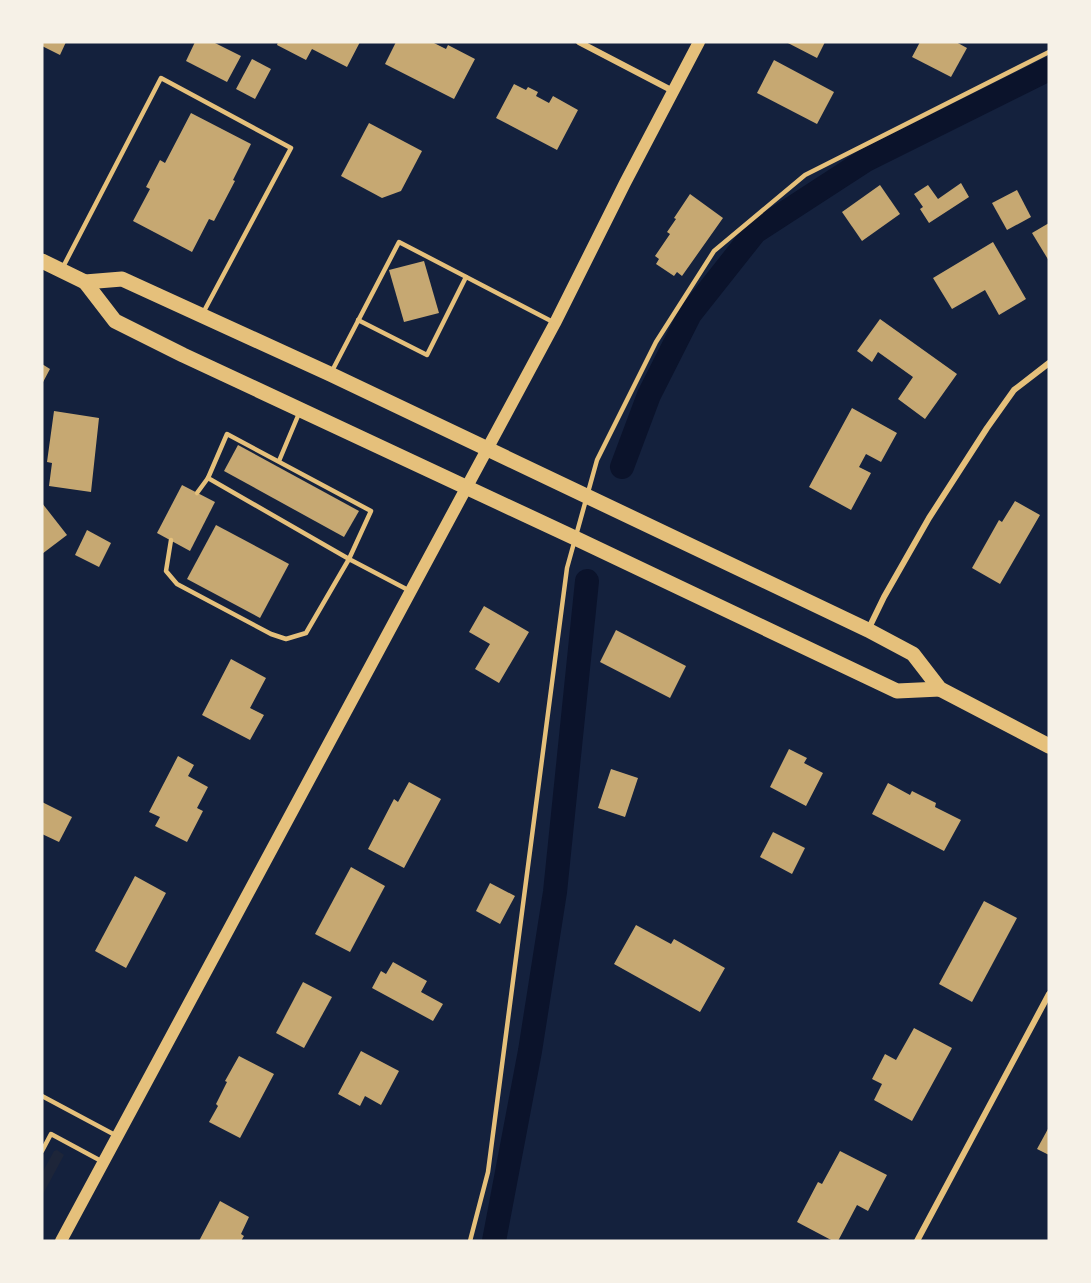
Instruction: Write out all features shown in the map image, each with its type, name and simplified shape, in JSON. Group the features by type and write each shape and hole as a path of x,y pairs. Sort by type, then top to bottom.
{"main road":[{"path":"62,1241 555,323 699,42"},
{"path":"42,261 86,282 122,279 330,374 868,630 914,654 940,689 1049,746"},
{"path":"86,282 115,321 183,355 897,690 940,689"}],"street":[{"path":"579,42 673,92"},
{"path":"868,630 929,518 987,428 1014,390 1049,363"},
{"path":"917,1241 1049,994"}],"lane":[{"path":"470,1241 488,1172 565,580 597,460 656,342 714,251 805,175 1049,52"},
{"path":"61,271 161,78 291,148 202,315"},
{"path":"330,374 399,242 555,323"},
{"path":"358,320 427,355 466,277"},
{"path":"279,461 301,410"},
{"path":"171,540 166,571 177,584 271,634 286,639 306,633 349,559 371,511 227,434 208,478 197,493"},
{"path":"208,478 349,559 410,591"},
{"path":"42,1096 118,1136"},
{"path":"42,1151 51,1134 104,1162"}],"shaded area":[{"path":"57,1150 64,1155 42,1196 42,1173 54,1151"}],"building":[{"path":"42,42 66,42 60,55 42,46"},
{"path":"195,42 213,42 241,56 227,82 186,61"},
{"path":"278,42 360,42 347,67 312,49 306,60 277,45"},
{"path":"396,42 432,42 446,49 448,45 475,59 454,99 385,64"},
{"path":"786,42 825,42 817,58"},
{"path":"920,42 956,42 967,48 951,77 912,57"},
{"path":"252,59 271,69 255,99 236,89"},
{"path":"774,60 834,92 817,124 757,93"},
{"path":"514,84 526,90 528,87 538,92 536,96 549,103 553,96 578,110 557,150 496,118"},
{"path":"191,113 251,144 214,221 209,219 192,252 133,221 150,189 146,187 160,160 165,163"},
{"path":"369,123 422,151 401,191 382,198 341,176"},
{"path":"961,183 969,197 929,223 920,209 923,207 914,194 928,185 938,199"},
{"path":"880,185 900,214 862,241 842,212"},
{"path":"1017,190 1031,217 1007,230 992,203"},
{"path":"690,194 723,218 682,276 677,272 674,276 656,264 659,259 655,256 670,234 667,232 676,219 674,218"},
{"path":"1049,223 1049,261 1032,233"},
{"path":"993,242 1026,299 999,315 985,290 952,309 933,278"},
{"path":"424,261 439,313 404,322 389,270"},
{"path":"880,319 957,374 925,419 898,399 913,377 878,352 872,362 857,351"},
{"path":"42,364 50,369 42,384"},
{"path":"852,408 897,433 881,462 866,454 859,467 871,473 851,510 809,487"},
{"path":"54,411 99,418 91,492 49,486 52,463 47,462"},
{"path":"238,445 359,511 344,537 224,471"},
{"path":"182,485 215,502 190,551 157,533"},
{"path":"1015,501 1040,515 1000,584 972,568 999,520 1002,522"},
{"path":"42,503 67,535 42,554"},
{"path":"216,525 289,564 260,618 187,579"},
{"path":"87,530 111,543 99,567 75,555"},
{"path":"484,606 529,632 499,683 475,669 490,644 469,632"},
{"path":"616,630 686,666 670,698 600,662"},
{"path":"231,659 266,678 250,708 264,715 250,740 202,715"},
{"path":"789,749 807,758 804,763 823,773 806,806 770,787"},
{"path":"178,756 194,765 188,776 208,787 197,808 203,811 187,842 155,826 160,817 149,812"},
{"path":"611,769 638,778 625,817 598,808"},
{"path":"409,782 441,799 404,868 368,849 394,799 398,802"},
{"path":"888,783 910,795 912,791 936,803 935,807 961,820 944,851 872,814"},
{"path":"42,802 72,817 59,842 42,834"},
{"path":"773,832 805,848 792,874 760,857"},
{"path":"351,867 385,886 350,952 315,934"},
{"path":"135,876 166,893 126,968 95,951"},
{"path":"490,883 515,896 500,924 476,911"},
{"path":"984,901 1017,918 972,1002 939,984"},
{"path":"636,925 671,944 674,939 725,968 700,1012 614,964"},
{"path":"393,962 427,981 421,992 443,1004 433,1021 372,988 381,971 386,974"},
{"path":"303,982 332,997 304,1048 276,1033"},
{"path":"914,1028 952,1048 912,1121 874,1100 882,1084 872,1079 885,1054 896,1060"},
{"path":"361,1051 399,1071 381,1105 365,1096 360,1106 338,1094"},
{"path":"239,1056 274,1074 240,1138 209,1122 218,1106 216,1104 227,1082 225,1081"},
{"path":"1049,1127 1049,1155 1037,1149"},
{"path":"840,1151 887,1175 868,1211 857,1205 838,1241 833,1241 797,1222 818,1182 822,1184"},
{"path":"220,1201 249,1217 241,1234 244,1236 241,1241 199,1241"}],"waterway":[{"path":"622,467 649,395 690,314 755,232 866,160 1049,69"},
{"path":"494,1241 530,1051 555,892 587,581"}]}
